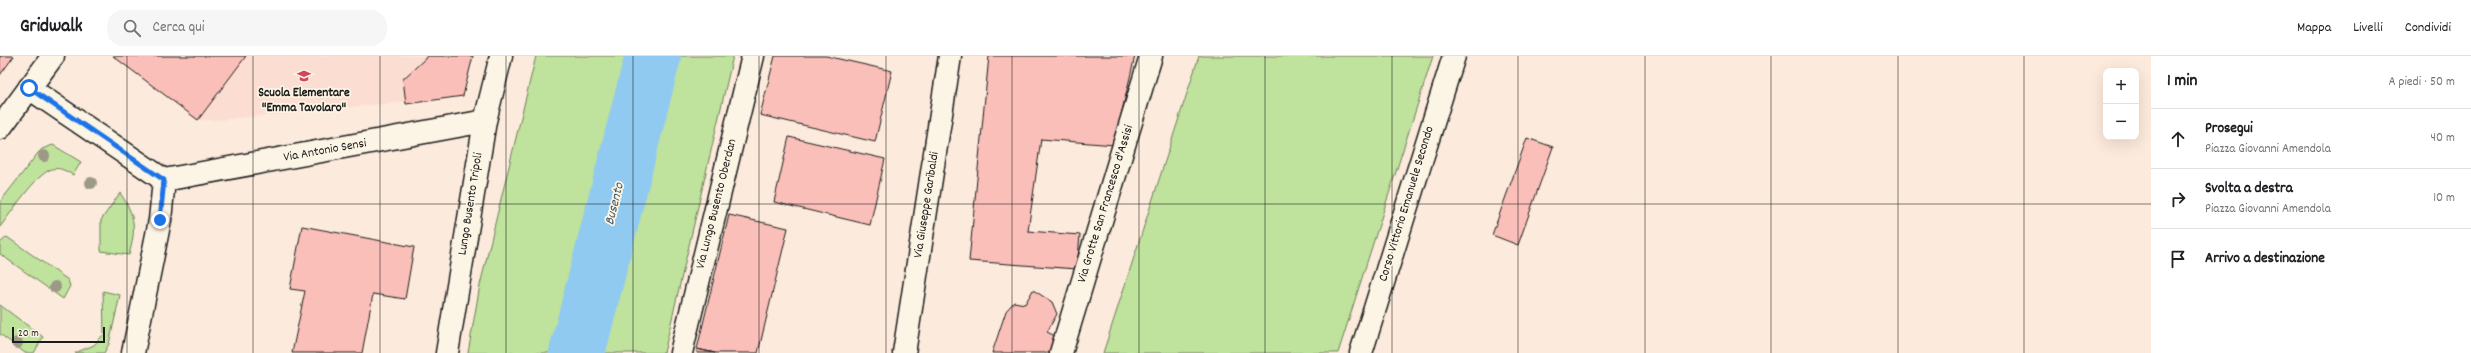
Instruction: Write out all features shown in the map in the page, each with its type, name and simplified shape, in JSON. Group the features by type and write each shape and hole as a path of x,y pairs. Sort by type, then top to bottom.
{"street":[{"path":"0,128 53,56"},
{"name":"Lungo Busento Tripoli","path":"447,353 485,121 501,56"},
{"name":"Via Lungo Busento Oberdan","path":"681,353 753,56"},
{"name":"Via Giuseppe Garibaldi","path":"904,353 950,56"},
{"name":"Via Grotte San Francesco d'Assisi","path":"1061,353 1151,56"},
{"name":"Corso Vittorio Emanuele Secondo","path":"1361,353 1454,56"},
{"path":"29,88 164,180 160,220 133,353"},
{"name":"Via Antonio Sensi","path":"164,180 485,121"}],"shaded area":[{"name":"Scuola Elementare \"Emma Tavolaro\"","path":"113,56 473,56 463,96 219,120 198,120"}],"green space":[{"path":"536,56 733,56 664,353 468,353 480,285"},
{"path":"1199,56 1433,56 1338,353 1103,353"},
{"path":"53,145 81,162 73,175 58,169 52,169 46,172 31,186 0,227 0,202 38,153 42,149"},
{"path":"120,193 132,216 133,238 129,255 101,251 101,220"},
{"path":"7,237 68,280 70,286 63,299 0,254 0,243"},
{"path":"103,291 120,295 109,344 104,353 75,353 94,345 104,334"},
{"path":"0,305 43,337 34,353 25,353 0,334"}],"building":[{"path":"0,56 14,56 0,75"},
{"path":"113,56 246,56 198,120"},
{"path":"428,56 473,56 463,96 406,104 403,79"},
{"path":"775,56 826,56 892,71 875,142 760,115"},
{"path":"989,56 1135,56 1114,145 1041,139 1028,231 1080,235 1077,269 969,261"},
{"path":"789,137 885,159 870,225 774,202"},
{"path":"1527,138 1553,147 1518,245 1492,235"},
{"path":"729,215 788,228 758,353 715,353 697,349"},
{"path":"302,226 414,247 405,299 373,294 362,353 292,353 305,291 290,289"},
{"path":"1033,290 1052,302 1057,314 1047,332 1059,338 1053,353 992,353 1006,311 1014,302 1025,304"},
{"path":"697,349 715,353 697,353"}],"waterway":[{"name":"Busento","path":"577,353 653,56"}],"place":[{"name":"Scuola Elementare \"Emma Tavolaro\"","path":"304,76"}],"route":[{"path":"29,88 164,180 160,220"}]}
